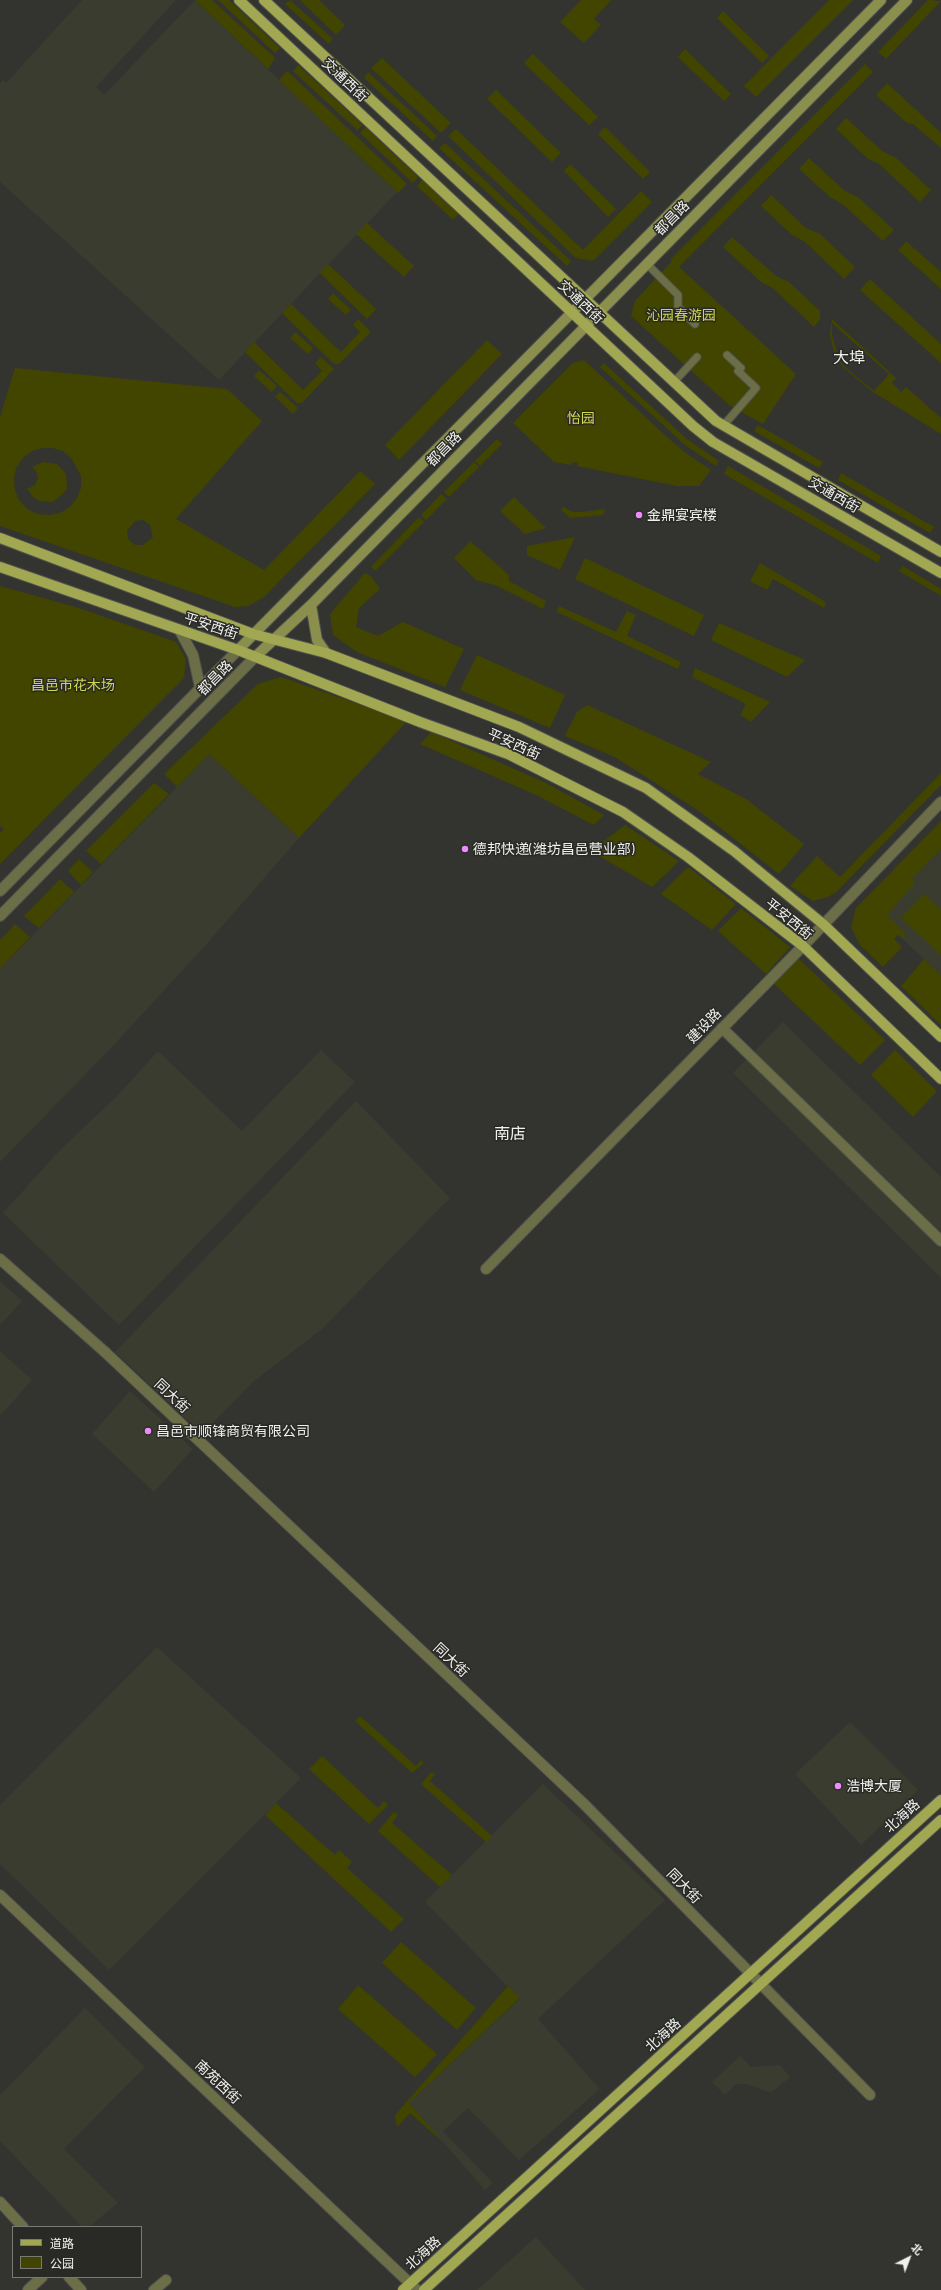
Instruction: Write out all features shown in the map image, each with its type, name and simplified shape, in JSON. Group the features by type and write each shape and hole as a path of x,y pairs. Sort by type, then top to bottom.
{"main road":[{"name":"交通西街","path":"239,0 693,426 714,442 941,573"},
{"name":"交通西街","path":"264,0 673,383 723,426 941,552"},
{"name":"都昌路","path":"238,650 881,0"},
{"name":"都昌路","path":"255,657 311,605 907,0"},
{"name":"平安西街","path":"0,538 253,634 326,653 519,727 646,788 734,851 823,924 941,1037"},
{"name":"平安西街","path":"0,567 238,650 420,722 508,754 623,812 688,857 802,946 941,1078"},
{"path":"311,605 317,640 326,653"},
{"name":"北海路","path":"410,2288 941,1800"},
{"name":"北海路","path":"424,2290 941,1820"}],"street":[{"path":"647,264 678,295 678,306 695,324"},
{"path":"723,426 756,388 738,371 741,368 727,355"},
{"path":"673,383 697,357"},
{"path":"180,631 193,655 200,687"},
{"name":"都昌路","path":"0,891 238,650"},
{"name":"都昌路","path":"0,916 255,657"},
{"name":"建设路","path":"486,1269 941,802"},
{"path":"722,1028 941,1241"},
{"name":"同大街","path":"0,1259 105,1352 584,1804 870,2095"},
{"name":"南苑西街","path":"0,1895 410,2288"},
{"path":"0,2202 22,2226"},
{"path":"28,2290 41,2278"},
{"path":"70,2278 81,2290"},
{"path":"154,2290 166,2280"}],"shaded area":[{"path":"82,0 176,0 96,87 104,95 195,0 397,192 219,380 0,182 0,84 3,80 6,83"},
{"path":"209,754 299,838 204,947 111,1048 0,1162 0,969"},
{"path":"941,849 941,975 877,915"},
{"path":"783,1022 941,1177 941,1278 733,1073"},
{"path":"321,1050 355,1082 119,1325 3,1213 58,1152 117,1096 158,1051 242,1131"},
{"path":"356,1101 450,1198 322,1329 253,1382 202,1434 115,1352"},
{"path":"0,1281 22,1301 0,1325"},
{"path":"0,1351 32,1380 0,1416"},
{"path":"130,1391 193,1449 154,1492 92,1434"},
{"path":"157,1647 301,1778 109,1970 0,1864 0,1805"},
{"path":"850,1722 918,1790 861,1845 795,1774"},
{"path":"543,1784 665,1900 538,2019 600,2089 519,2160 468,2108 443,2131 493,2183 485,2190 409,2103 520,1999 425,1902"},
{"path":"85,2008 145,2067 64,2149 118,2203 90,2226 81,2226 0,2141 0,2095"},
{"path":"740,2056 751,2067 780,2065 790,2077 771,2093 747,2084 736,2084 725,2095 712,2082"},
{"path":"536,2237 585,2290 477,2290 497,2272"}],"green space":[{"path":"195,0 212,0 275,58 268,69"},
{"path":"218,0 229,0 280,48 275,53"},
{"path":"290,0 333,39 329,44 285,4"},
{"path":"300,0 319,0 345,25 336,35"},
{"path":"581,0 611,0 594,19 601,25 584,43 560,22"},
{"path":"829,0 853,0 756,97 744,86"},
{"path":"928,0 941,1 886,59 878,52"},
{"path":"723,11 769,56 762,63 717,18"},
{"path":"685,49 731,94 724,101 678,57"},
{"path":"533,54 598,117 589,125 524,63"},
{"path":"382,58 451,123 441,133 371,68"},
{"name":"沁园春游园","path":"865,64 873,72 679,267 796,374 763,424 729,405 631,316 635,301 672,261 671,259"},
{"path":"298,65 363,125 357,130 293,71"},
{"path":"287,71 407,184 398,193 279,80"},
{"path":"368,72 437,136 433,141 364,78"},
{"path":"887,83 941,133 941,148 913,124 907,123 876,95"},
{"path":"496,90 561,153 552,162 487,99"},
{"path":"846,118 882,151 895,157 931,190 920,202 879,164 867,158 836,129"},
{"path":"365,127 418,177 413,183 360,133"},
{"path":"605,127 650,172 643,179 598,134"},
{"path":"456,129 583,250 641,191 652,202 593,261 576,258 448,136"},
{"path":"445,143 571,261 567,266 439,148"},
{"path":"809,158 845,191 858,197 894,230 883,241 842,204 830,197 799,169"},
{"path":"570,164 616,209 608,217 564,171"},
{"path":"422,180 459,214 453,220 417,186"},
{"path":"771,195 806,228 820,234 855,267 844,279 804,241 792,235 761,206"},
{"path":"367,223 414,266 404,277 356,234"},
{"path":"732,237 776,276 789,282 820,311 820,320 814,327 774,289 761,282 723,247"},
{"path":"906,241 941,272 941,289 898,250"},
{"path":"328,264 376,309 367,319 320,273"},
{"path":"870,279 941,344 941,363 860,290"},
{"path":"333,293 351,310 346,315 328,299"},
{"path":"291,304 341,352 360,332 353,325 358,319 371,332 339,364 334,364 282,313"},
{"path":"832,319 896,378 892,383 901,392 906,387 941,418 941,434 873,392 845,369 838,361 830,335","holes":["832,323 889,374 874,391 846,368 839,360 832,335"]},
{"path":"295,332 313,348 308,354 290,338"},
{"path":"487,340 502,354 399,460 385,445"},
{"path":"254,342 303,390 322,371 315,363 321,357 334,369 302,403 297,403 245,352"},
{"name":"怡园","path":"584,360 667,437 687,454 711,470 699,486 677,486 577,466 578,463 573,462 572,465 554,462 513,423 573,363"},
{"path":"604,363 688,440 719,461 716,466 685,445 600,367"},
{"path":"15,368 227,389 262,421 176,519 264,570 360,471 375,484 264,597 248,606 235,607 0,526 0,417","holes":["42,448 53,448 63,451 71,458 81,476 81,488 77,498 70,507 60,513 49,515 38,514 27,509 19,500 15,490 14,479 16,468 23,458 32,451","143,520 150,525 153,537 143,545 135,545 128,539 127,531 135,521"]},
{"path":"259,370 277,386 271,392 254,376"},
{"path":"280,392 298,408 293,414 275,397"},
{"path":"758,425 823,462 819,468 754,431"},
{"path":"497,439 502,444 480,466 475,461"},
{"path":"43,462 57,464 66,474 67,488 63,494 53,502 40,501 34,498 27,489 35,485 38,478 36,471 32,467"},
{"path":"474,462 479,467 449,497 444,492"},
{"path":"728,466 881,556 878,563 724,474"},
{"path":"841,473 934,527 930,533 838,480"},
{"path":"441,494 447,499 426,520 421,515"},
{"path":"514,497 546,528 525,534 500,511"},
{"path":"563,507 573,512 605,509 603,515 570,518 561,510"},
{"path":"419,517 424,522 375,571 371,567"},
{"path":"575,537 560,570 527,555 527,546"},
{"path":"470,541 509,575 509,581 546,601 543,609 495,585 476,580 454,558"},
{"path":"585,558 704,615 694,636 575,579"},
{"path":"760,563 826,602 824,608 773,579 767,590 750,581"},
{"path":"903,566 941,589 941,596 899,571"},
{"path":"365,573 371,576 380,589 359,608 356,627 378,636 403,622 464,649 445,687 357,652 333,635 330,614"},
{"name":"昌邑市花木场","path":"0,586 79,608 176,642 186,659 184,678 0,864 0,833 4,829 0,826"},
{"path":"559,606 616,632 627,611 636,615 627,636 681,662 678,669 557,612"},
{"path":"719,623 805,660 787,677 711,640"},
{"path":"477,655 565,695 550,728 460,690"},
{"path":"695,668 770,702 751,722 740,715 746,704 692,677"},
{"path":"281,677 407,721 299,838 209,754 177,787 164,774 258,684"},
{"path":"587,705 711,762 698,774 746,799 804,844 779,874 699,811 615,757 565,736 577,712"},
{"path":"431,732 546,783 604,815 594,825 536,795 420,744"},
{"path":"941,773 941,785 836,892 828,897 813,901 790,886 817,856 840,877"},
{"path":"154,783 169,794 101,864 86,851"},
{"path":"941,821 941,849 912,879 915,883 887,915 906,934 902,939 898,934 894,939 902,947 883,967 860,945 851,927 856,908"},
{"path":"625,825 679,861 652,887 591,851"},
{"path":"79,859 93,872 81,885 68,871"},
{"path":"688,867 736,904 712,930 661,894"},
{"path":"60,879 74,892 39,928 24,916"},
{"path":"924,894 941,910 941,955 901,918"},
{"path":"741,908 790,947 766,974 718,931"},
{"path":"15,924 30,937 0,969 0,940"},
{"path":"798,958 885,1040 860,1065 773,983"},
{"path":"924,959 941,975 941,1025 901,986"},
{"path":"895,1050 937,1091 913,1117 871,1075"},
{"path":"360,1716 416,1766 421,1760 424,1763 412,1773 355,1721"},
{"path":"322,1756 378,1808 384,1801 388,1805 369,1824 309,1769"},
{"path":"431,1772 435,1774 430,1781 492,1836 486,1842 421,1784"},
{"path":"276,1803 335,1855 339,1850 352,1862 347,1868 404,1919 391,1932 265,1815"},
{"path":"394,1812 398,1815 392,1823 452,1875 440,1887 378,1831"},
{"path":"401,1942 476,2008 457,2030 382,1963"},
{"path":"358,1985 437,2054 415,2077 338,2009"},
{"path":"508,1986 520,1998 409,2103 444,2143 410,2113 397,2127 395,2115"}],"place":[{"name":"金鼎宴宾楼","path":"639,515"},
{"name":"德邦快递(潍坊昌邑营业部)","path":"465,849"},
{"name":"昌邑市顺锋商贸有限公司","path":"148,1431"},
{"name":"浩博大厦","path":"838,1786"}],"district":[{"name":"大埠","path":"849,358"},
{"name":"南店","path":"510,1134"}]}
